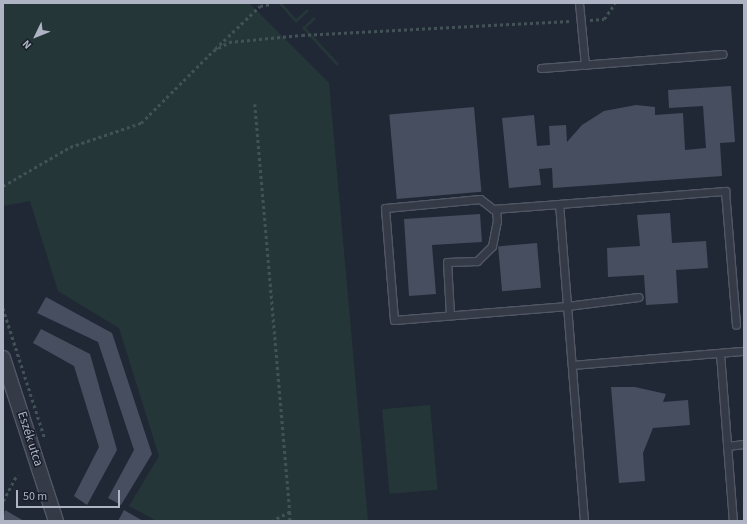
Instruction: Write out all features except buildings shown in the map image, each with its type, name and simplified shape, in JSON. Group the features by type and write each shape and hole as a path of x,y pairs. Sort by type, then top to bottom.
{"street":[{"name":"Eszék utca","path":"3,358 56,521"}],"lane":[{"path":"579,3 585,65"},
{"path":"541,68 722,54"},
{"path":"638,297 567,306 394,320 385,208 480,199 496,209 725,191 736,325"},
{"path":"559,204 584,521"},
{"path":"450,315 447,262 477,261 492,246 497,222 496,209"},
{"path":"572,365 744,351"},
{"path":"720,353 733,521"},
{"path":"727,446 744,444"}],"path":[{"path":"213,51 229,42 302,35 604,19 615,3"},
{"path":"3,186 70,147 141,123 260,6 271,4"},
{"path":"255,104 290,521"},
{"path":"3,308 46,440"},
{"path":"3,501 17,475"},
{"path":"273,521 290,512"}],"shaded area":[{"path":"3,3 249,3 329,83 368,521 157,521 129,506 159,456 119,328 58,291 30,201 3,206"},
{"path":"278,3 282,3 296,19 307,9 309,11 296,23"},
{"path":"314,17 316,19 306,28 339,64 337,66 302,28"},
{"path":"430,405 437,490 390,494 382,409"}]}
